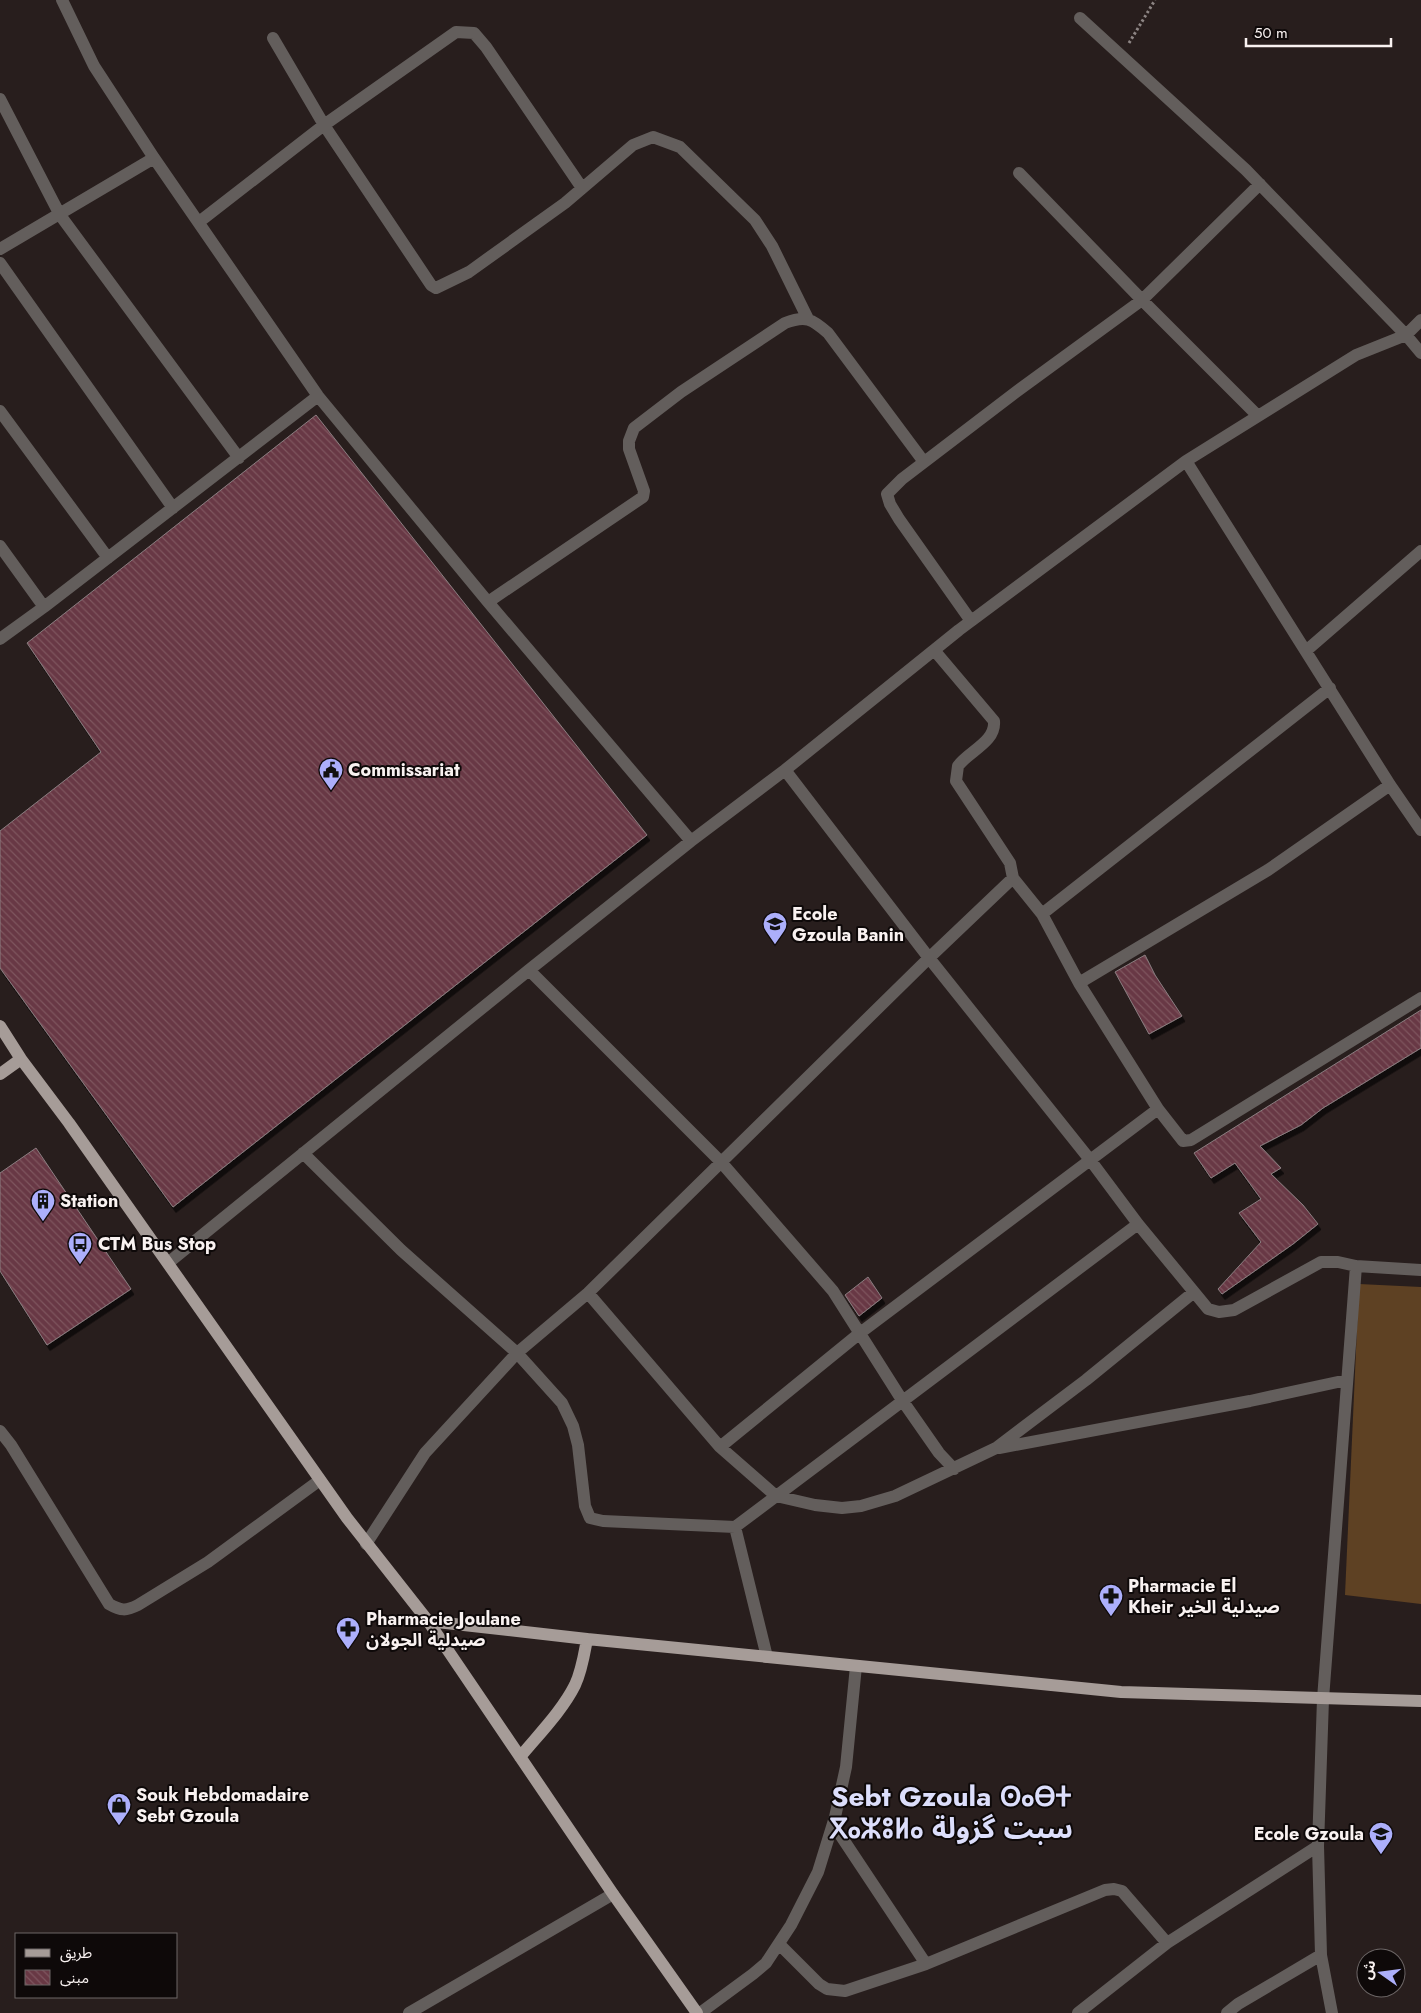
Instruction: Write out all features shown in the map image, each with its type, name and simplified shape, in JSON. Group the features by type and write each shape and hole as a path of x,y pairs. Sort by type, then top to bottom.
{"main road":[{"path":"0,1026 21,1059 69,1123 366,1544 428,1621 613,1894 698,2013"},
{"path":"0,1074 21,1059"},
{"path":"428,1621 586,1639 1121,1692 1421,1701"},
{"path":"520,1757 556,1713 574,1685 582,1664 586,1639"}],"street":[{"path":"62,0 94,66 154,158 318,396 488,602 691,841"},
{"path":"1080,18 1260,184 1406,335 1421,354"},
{"path":"199,222 324,125 456,32 474,34 486,47 582,188"},
{"path":"273,38 324,125 431,284 436,288 469,272 565,203 633,145 653,137 680,147 755,220 772,246 808,320"},
{"path":"0,99 60,215 238,458"},
{"path":"0,249 154,158"},
{"path":"1019,173 1258,416"},
{"path":"971,622 899,519 887,497 889,490 1016,392 1142,300 1260,184"},
{"path":"0,263 173,508"},
{"path":"488,602 643,497 644,491 629,449 629,441 634,428 681,392 785,323 796,319 816,322 828,333 924,462"},
{"path":"168,1264 529,970 691,841 785,770 934,650 1186,460 1356,356 1406,335 1421,320"},
{"path":"0,639 318,396"},
{"path":"0,411 108,558"},
{"path":"1186,460 1390,785 1421,830"},
{"path":"0,546 44,607"},
{"path":"1307,650 1421,550"},
{"path":"934,650 994,721 993,734 958,766 956,781 1010,863 1013,878 1042,914 1079,984 1158,1108 1181,1139 1191,1140 1421,998"},
{"path":"1042,914 1330,688"},
{"path":"785,770 928,958 1091,1161 1138,1224 1208,1309 1219,1312 1234,1310 1321,1262 1421,1270"},
{"path":"1079,984 1268,870 1390,785"},
{"path":"366,1544 425,1453 517,1353 588,1293 928,958 1013,878"},
{"path":"529,970 721,1162 833,1292 938,1453 954,1469"},
{"path":"720,1447 860,1333 1091,1161 1158,1108"},
{"path":"303,1153 401,1250 517,1353 562,1403 573,1426 579,1452 585,1506 590,1518 603,1521 735,1527 1138,1224"},
{"path":"1332,2013 1321,1955 1318,1846 1323,1699 1356,1266"},
{"path":"588,1293 720,1447 776,1496 829,1507 861,1506 895,1496 996,1448 1086,1380 1194,1292"},
{"path":"996,1448 1241,1403 1347,1380"},
{"path":"0,1431 11,1445 109,1604 126,1611 208,1562 320,1480"},
{"path":"735,1527 767,1657"},
{"path":"698,2013 766,1963 791,1924 818,1872 833,1824 846,1767 856,1666"},
{"path":"833,1824 926,1964"},
{"path":"1078,2013 1167,1943 1318,1846"},
{"path":"779,1944 819,1984 834,1990 845,1991 926,1964 1105,1890 1114,1889 1122,1891 1167,1943"},
{"path":"409,2013 613,1894"},
{"path":"1226,2013 1239,2009 1321,1955"}],"path":[{"path":"1121,56 1155,0"}],"shaded area":[{"path":"1359,1284 1421,1287 1421,1604 1345,1595"}],"building":[{"name":"Commissariat","path":"316,415 647,835 173,1207 0,968 0,831 101,752 27,643"},
{"path":"1145,955 1155,975 1182,1016 1149,1034 1115,972"},
{"path":"1421,1010 1421,1048 1323,1108 1301,1125 1260,1146 1281,1168 1271,1174 1303,1205 1318,1224 1222,1294 1218,1289 1261,1242 1239,1213 1261,1199 1235,1163 1211,1178 1194,1153"},
{"name":"Station","path":"36,1148 131,1289 47,1345 0,1271 0,1173"},
{"path":"868,1277 882,1298 859,1316 845,1295"}],"place":[{"name":"Commissariat","path":"331,791"},
{"name":"Ecole Gzoula Banin","path":"775,945"},
{"name":"Station","path":"43,1222"},
{"name":"CTM Bus Stop","path":"80,1265"},
{"name":"Pharmacie El Kheir صيدلية الخير","path":"1111,1617"},
{"name":"Pharmacie Joulane صيدلية الجولان","path":"348,1650"},
{"name":"Souk Hebdomadaire Sebt Gzoula","path":"119,1826"},
{"name":"Ecole Gzoula","path":"1381,1855"}],"district":[{"name":"Sebt Gzoula ⵙⴰⴱⵜ ⴳⴰⵣⵓⵍⴰ سبت گزولة","path":"951,1812"}]}
